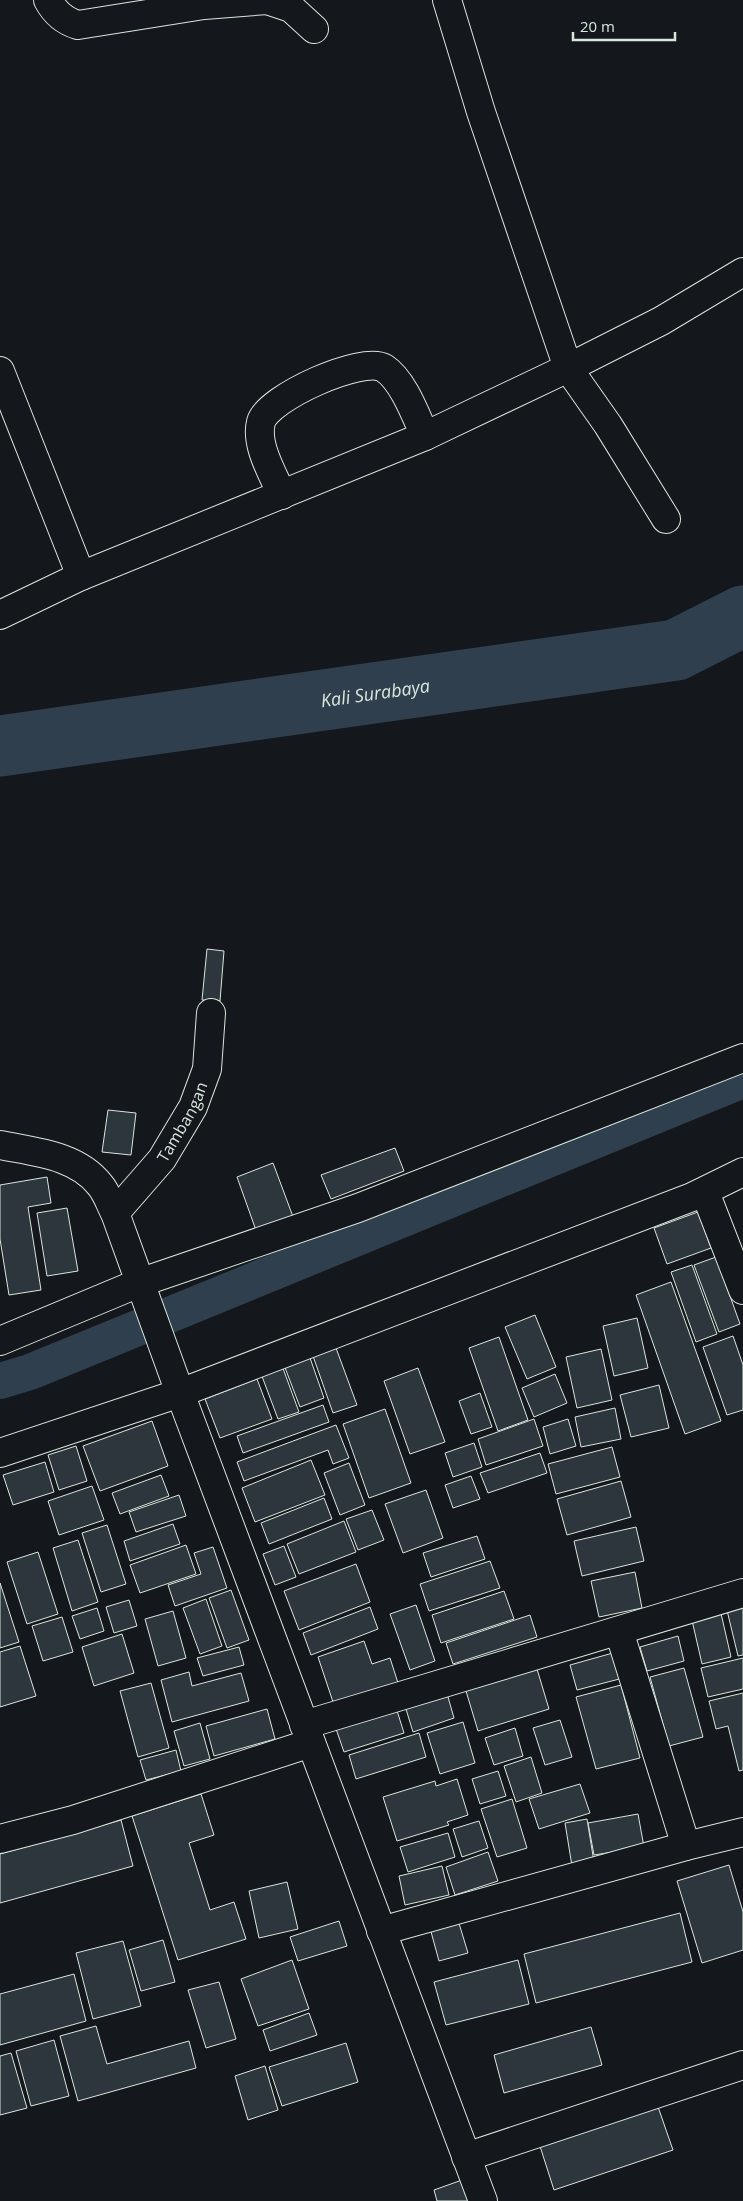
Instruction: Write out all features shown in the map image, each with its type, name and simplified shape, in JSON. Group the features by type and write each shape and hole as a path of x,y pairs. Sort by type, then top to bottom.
{"street":[{"path":"48,0 58,15 67,22 78,25 204,5 267,0 292,8 314,29"},
{"path":"447,0 481,112 568,368 608,425 666,519"},
{"path":"0,615 81,576 425,436 568,368 661,321 743,272"},
{"path":"282,495 263,450 260,431 264,414 284,397 342,372 360,365 371,364 382,367 403,391 425,436"},
{"path":"0,371 81,576"},
{"name":"Tambangan","path":"115,1213 162,1159 193,1108 207,1069 211,1014"},
{"path":"0,1341 142,1290 358,1208 743,1058"},
{"path":"0,1145 58,1158 82,1168 102,1187 115,1213 170,1367 483,2201"},
{"path":"0,1453 180,1393 705,1192 743,1172"},
{"path":"705,1192 743,1290"},
{"path":"0,1839 73,1820 308,1734 620,1630 743,1593"},
{"path":"620,1630 686,1846"},
{"path":"382,1931 686,1846 743,1832"},
{"path":"466,2158 743,2065"}],"building":[{"path":"207,949 224,951 220,1001 202,1000"},
{"path":"108,1110 136,1113 131,1155 102,1152"},
{"path":"395,1148 404,1171 331,1199 321,1175"},
{"path":"273,1163 295,1222 258,1236 237,1177"},
{"path":"47,1177 51,1203 28,1207 41,1290 9,1295 0,1239 0,1185"},
{"path":"67,1208 78,1271 47,1276 37,1213"},
{"path":"698,1212 711,1248 667,1264 654,1228"},
{"path":"716,1257 740,1324 719,1332 694,1265"},
{"path":"692,1265 717,1334 696,1342 671,1272"},
{"path":"671,1282 721,1421 685,1434 636,1295"},
{"path":"535,1315 556,1367 527,1379 505,1327"},
{"path":"637,1318 648,1368 614,1376 603,1326"},
{"path":"733,1336 743,1365 743,1410 727,1415 703,1347"},
{"path":"499,1337 528,1420 498,1431 469,1348"},
{"path":"336,1348 357,1405 333,1413 313,1356"},
{"path":"601,1349 612,1400 577,1408 566,1357"},
{"path":"309,1355 324,1398 300,1407 284,1365"},
{"path":"281,1363 299,1412 278,1419 260,1371"},
{"path":"418,1368 445,1442 410,1454 384,1381"},
{"path":"555,1374 567,1403 534,1417 522,1388"},
{"path":"257,1379 272,1419 220,1438 205,1399"},
{"path":"659,1385 669,1428 631,1437 620,1395"},
{"path":"480,1393 492,1427 471,1434 459,1401"},
{"path":"323,1405 329,1422 243,1453 237,1436"},
{"path":"615,1408 621,1439 581,1447 575,1417"},
{"path":"385,1409 411,1483 369,1498 343,1424"},
{"path":"534,1419 543,1446 486,1465 478,1439"},
{"path":"568,1419 576,1446 550,1454 543,1427"},
{"path":"152,1421 168,1466 100,1491 83,1446"},
{"path":"336,1425 349,1458 333,1464 328,1450 244,1481 237,1462"},
{"path":"474,1443 482,1467 453,1477 445,1453"},
{"path":"76,1446 87,1481 59,1490 48,1455"},
{"path":"612,1447 620,1477 556,1494 548,1464"},
{"path":"540,1453 547,1473 488,1493 480,1473"},
{"path":"311,1460 325,1495 255,1522 242,1488"},
{"path":"45,1462 54,1492 13,1505 3,1475"},
{"path":"349,1463 365,1505 340,1515 324,1473"},
{"path":"161,1475 169,1496 120,1514 112,1493"},
{"path":"471,1476 480,1499 453,1508 445,1485"},
{"path":"621,1481 631,1517 567,1535 557,1499"},
{"path":"92,1486 104,1520 59,1535 48,1501"},
{"path":"426,1490 443,1538 403,1553 385,1504"},
{"path":"179,1495 186,1516 136,1532 129,1512"},
{"path":"324,1498 332,1519 269,1544 261,1523"},
{"path":"372,1510 384,1540 358,1550 346,1519"},
{"path":"344,1521 356,1552 299,1574 287,1544"},
{"path":"173,1524 180,1544 130,1561 124,1541"},
{"path":"107,1525 126,1584 101,1592 82,1533"},
{"path":"636,1527 644,1561 582,1576 574,1541"},
{"path":"477,1536 485,1559 431,1577 423,1553"},
{"path":"78,1540 98,1602 72,1611 53,1548"},
{"path":"186,1545 196,1574 140,1593 130,1565"},
{"path":"284,1546 296,1577 275,1585 263,1554"},
{"path":"213,1547 227,1588 175,1606 168,1585 201,1574 194,1553"},
{"path":"38,1552 58,1614 27,1624 7,1562"},
{"path":"490,1561 500,1588 429,1611 420,1584"},
{"path":"356,1564 370,1602 299,1630 284,1591"},
{"path":"635,1572 642,1608 599,1617 591,1581"},
{"path":"0,1583 19,1642 0,1648"},
{"path":"231,1590 249,1640 227,1648 209,1598"},
{"path":"504,1591 514,1619 441,1643 432,1615"},
{"path":"743,1597 743,1655 738,1656 725,1602"},
{"path":"206,1599 222,1646 200,1654 183,1608"},
{"path":"129,1600 137,1626 114,1633 106,1607"},
{"path":"416,1605 435,1661 410,1670 390,1614"},
{"path":"370,1607 378,1629 311,1655 303,1633"},
{"path":"97,1608 104,1631 80,1639 72,1616"},
{"path":"720,1609 731,1657 702,1664 691,1616"},
{"path":"173,1611 186,1658 158,1666 145,1619"},
{"path":"530,1615 537,1637 453,1664 446,1643"},
{"path":"62,1617 73,1652 43,1661 32,1626"},
{"path":"122,1634 134,1673 94,1686 82,1647"},
{"path":"678,1636 684,1661 647,1671 640,1647"},
{"path":"364,1641 372,1664 390,1658 398,1683 334,1705 318,1657"},
{"path":"20,1646 36,1696 0,1707 0,1652"},
{"path":"239,1647 244,1665 203,1676 197,1658"},
{"path":"620,1651 627,1677 577,1690 570,1665"},
{"path":"743,1658 743,1689 708,1697 701,1668"},
{"path":"534,1659 549,1709 478,1731 463,1681"},
{"path":"684,1668 703,1737 669,1746 650,1677"},
{"path":"189,1672 192,1686 241,1673 249,1701 172,1722 161,1680"},
{"path":"151,1683 169,1748 138,1757 120,1691"},
{"path":"444,1683 454,1718 413,1732 402,1696"},
{"path":"621,1685 640,1758 596,1769 576,1697"},
{"path":"743,1693 743,1770 739,1771 728,1726 716,1729 709,1701"},
{"path":"394,1701 404,1733 344,1752 333,1720"},
{"path":"267,1709 275,1739 214,1756 206,1726"},
{"path":"560,1720 572,1757 545,1765 533,1728"},
{"path":"463,1722 475,1763 440,1774 427,1733"},
{"path":"200,1723 210,1759 184,1766 174,1731"},
{"path":"515,1728 523,1756 494,1765 485,1738"},
{"path":"419,1733 426,1757 356,1779 349,1755"},
{"path":"176,1750 181,1771 146,1780 140,1760"},
{"path":"531,1757 542,1793 516,1802 504,1766"},
{"path":"498,1771 506,1796 480,1804 472,1779"},
{"path":"457,1779 468,1815 447,1822 449,1825 397,1841 383,1797 435,1781 436,1786"},
{"path":"580,1784 590,1813 539,1829 529,1799"},
{"path":"201,1794 214,1835 189,1843 210,1910 234,1902 246,1939 178,1960 132,1816"},
{"path":"512,1799 527,1848 497,1857 481,1809"},
{"path":"638,1814 644,1847 594,1855 588,1823"},
{"path":"587,1819 594,1862 572,1866 565,1823"},
{"path":"121,1820 133,1866 0,1903 0,1854"},
{"path":"479,1821 488,1848 462,1857 453,1829"},
{"path":"448,1833 455,1857 408,1872 400,1847"},
{"path":"488,1852 498,1881 455,1895 446,1867"},
{"path":"729,1865 743,1912 743,1950 702,1963 677,1881"},
{"path":"442,1866 449,1895 405,1905 399,1876"},
{"path":"287,1882 298,1929 259,1938 249,1891"},
{"path":"680,1913 692,1962 536,2003 524,1954"},
{"path":"458,1920 468,1953 439,1961 430,1928"},
{"path":"339,1921 347,1946 298,1961 290,1937"},
{"path":"163,1940 175,1982 141,1991 129,1950"},
{"path":"123,1941 141,2006 93,2019 76,1953"},
{"path":"292,1960 309,2009 258,2026 241,1979"},
{"path":"518,1960 529,2004 446,2025 434,1982"},
{"path":"74,1974 86,2021 0,2045 0,1994"},
{"path":"219,1982 236,2039 206,2048 188,1990"},
{"path":"309,2013 317,2035 270,2051 263,2030"},
{"path":"96,2026 107,2064 189,2041 196,2068 78,2101 60,2036"},
{"path":"591,2027 602,2065 504,2093 494,2055"},
{"path":"54,2040 69,2096 31,2106 16,2051"},
{"path":"346,2043 358,2082 282,2106 269,2067"},
{"path":"11,2053 27,2108 0,2115 0,2056"},
{"path":"265,2066 278,2110 248,2120 235,2076"},
{"path":"656,2101 673,2150 554,2190 538,2140"},
{"path":"462,2180 469,2201 437,2201 434,2190"}],"waterway":[{"name":"Kali Surabaya","path":"0,746 676,650 743,616"},
{"path":"0,1381 30,1372 743,1080"}]}
